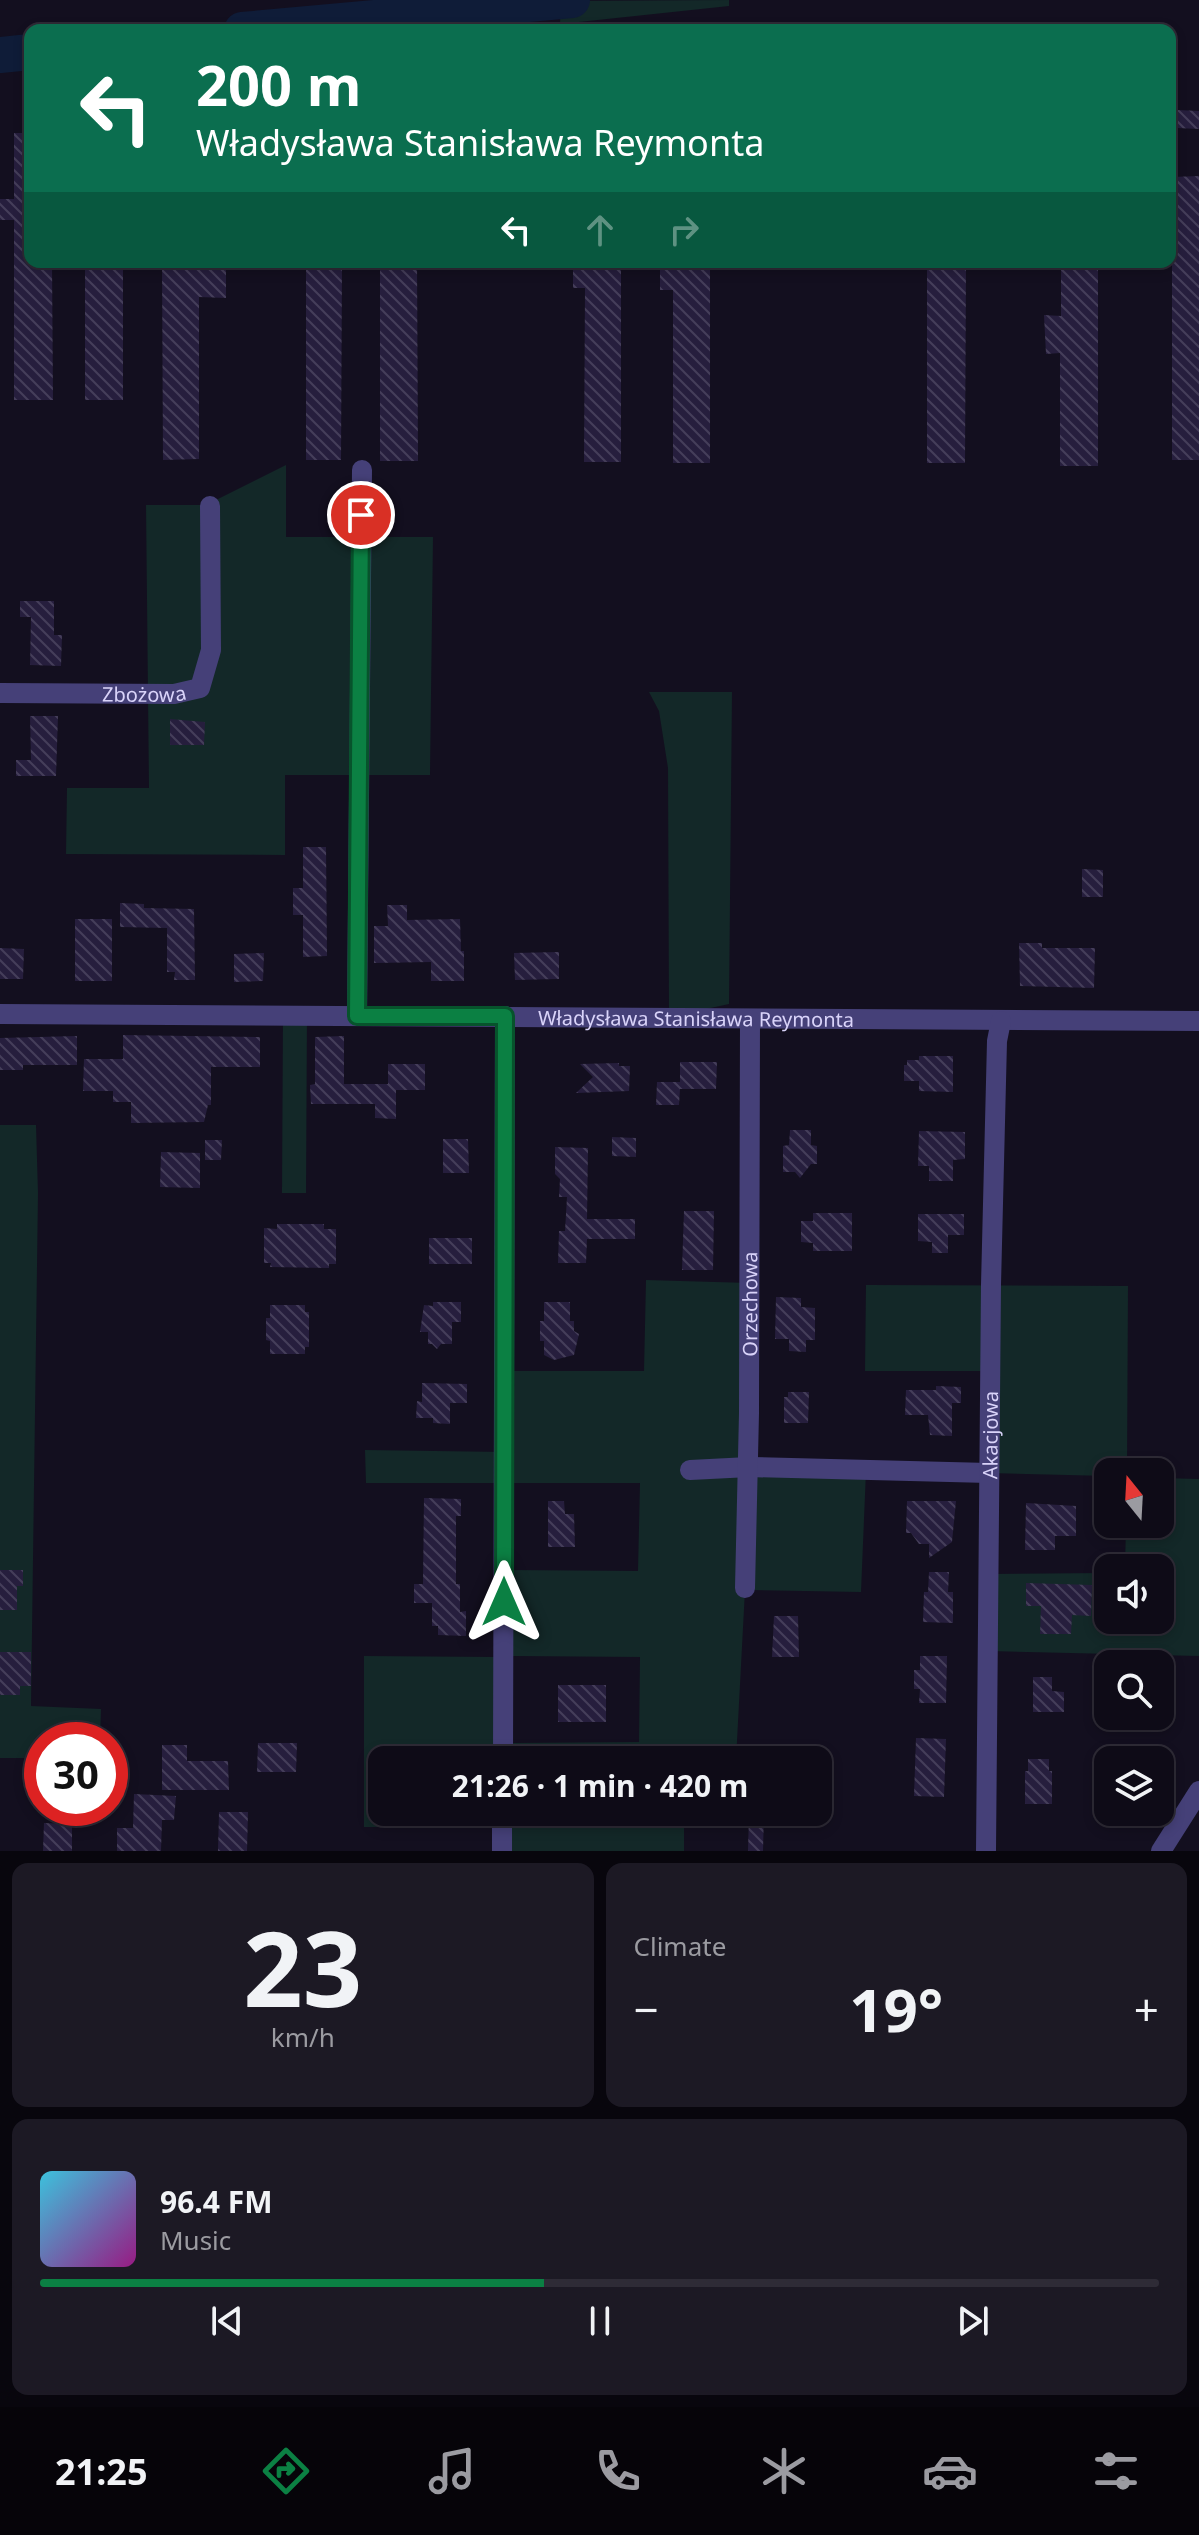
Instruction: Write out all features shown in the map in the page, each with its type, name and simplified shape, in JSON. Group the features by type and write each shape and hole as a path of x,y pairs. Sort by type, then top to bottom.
{"street":[{"path":"357,1016 362,470"},
{"name":"Zbożowa","path":"0,693 174,694 200,688 211,650 210,506"},
{"name":"Władysława Stanisława Reymonta","path":"0,1014 1199,1021"},
{"path":"503,1746 505,1016"},
{"name":"Orzechowa","path":"745,1588 749,1467 750,1020"},
{"name":"Akacjowa","path":"986,1851 991,1285 997,1041 1001,1021"},
{"path":"690,1470 749,1467 989,1473"},
{"path":"1161,1851 1199,1791"},
{"path":"502,1826 502,1851"}],"green space":[{"path":"729,0 729,6 560,24 561,1"},
{"path":"286,465 286,537 433,537 430,775 285,775 285,855 66,854 67,788 149,788 146,505 206,505"},
{"path":"649,692 732,692 729,1004 669,1017 668,768 659,711"},
{"path":"283,1015 307,1015 306,1193 282,1193"},
{"path":"0,1125 36,1125 38,1193 31,1706 101,1709 101,1722 24,1722 24,1758 0,1758"},
{"path":"646,1280 750,1283 749,1467 866,1471 861,1592 745,1590 737,1746 511,1746 511,1743 639,1742 640,1657 513,1656 504,1570 638,1571 640,1483 366,1483 365,1450 504,1452 504,1371 644,1371"},
{"path":"866,1285 1128,1286 1127,1458 1094,1458 1094,1476 989,1473 990,1371 865,1371"},
{"path":"1174,1478 1199,1479 1199,1656 1174,1655 1174,1650 1094,1650 1094,1654 988,1651 988,1574 1094,1573 1094,1634 1174,1634 1174,1554 1125,1554 1126,1538 1174,1538"},
{"path":"364,1656 496,1657 497,1746 368,1746 368,1826 684,1826 684,1851 502,1851 501,1827 364,1827"}],"building":[{"path":"1178,110 1199,111 1199,129 1177,128"},
{"path":"14,133 24,133 24,268 52,268 53,400 14,400 14,220 0,220 0,199 14,199"},
{"path":"1199,176 1199,460 1172,460 1172,268 1176,268 1176,177"},
{"path":"85,268 123,268 123,400 85,400"},
{"path":"162,268 226,268 226,298 199,297 199,459 163,460"},
{"path":"306,268 342,268 341,460 306,460"},
{"path":"380,268 417,268 418,461 380,461"},
{"path":"573,268 621,268 621,462 584,462 585,288 573,288"},
{"path":"660,268 710,268 710,463 673,463 673,290 660,290"},
{"path":"927,268 966,268 965,463 927,463"},
{"path":"1061,268 1098,268 1098,466 1060,466 1060,353 1046,354 1044,315 1061,316"},
{"path":"20,601 54,601 54,635 62,635 61,666 30,665 31,617 20,617"},
{"path":"30,716 58,716 56,776 16,776 16,760 31,760"},
{"path":"170,719 205,722 204,745 170,745"},
{"path":"303,847 326,847 327,956 303,957 303,915 293,915 293,888 303,888"},
{"path":"1082,869 1103,870 1103,897 1082,897"},
{"path":"120,903 144,904 144,908 194,909 195,980 174,980 175,972 167,972 167,928 120,927"},
{"path":"387,905 407,905 407,920 460,919 464,981 431,981 431,962 374,963 374,926 388,926"},
{"path":"75,919 112,919 112,981 75,981"},
{"path":"1019,943 1042,943 1042,948 1095,948 1094,988 1020,986"},
{"path":"0,948 24,949 23,979 0,979"},
{"path":"559,952 559,979 515,980 514,953"},
{"path":"264,953 263,981 234,982 234,954"},
{"path":"123,1035 260,1037 260,1067 211,1067 211,1105 208,1105 204,1122 131,1123 131,1102 113,1102 113,1091 83,1091 84,1059 123,1059"},
{"path":"77,1036 77,1065 23,1065 23,1070 0,1070 0,1038"},
{"path":"344,1036 344,1084 388,1084 388,1064 425,1064 425,1090 396,1090 396,1119 375,1118 375,1104 311,1104 310,1085 315,1084 315,1037"},
{"path":"919,1056 953,1056 953,1092 919,1091 919,1081 904,1081 907,1060 919,1060"},
{"path":"680,1062 717,1062 716,1089 680,1089 679,1105 656,1105 657,1082 680,1082"},
{"path":"619,1063 619,1066 630,1066 629,1091 576,1093 593,1077 580,1064"},
{"path":"790,1130 811,1130 811,1145 817,1146 817,1164 811,1164 800,1178 795,1172 783,1172 783,1146 789,1145"},
{"path":"919,1131 965,1132 965,1159 953,1160 953,1181 929,1181 929,1166 918,1166"},
{"path":"612,1137 636,1138 636,1157 612,1156"},
{"path":"443,1139 468,1139 469,1173 443,1173"},
{"path":"205,1140 222,1140 221,1160 205,1160"},
{"path":"555,1147 588,1148 587,1219 635,1219 635,1239 587,1239 586,1263 558,1263 559,1231 565,1231 567,1197 559,1197 560,1179 555,1174"},
{"path":"161,1152 200,1153 200,1188 160,1187"},
{"path":"684,1211 714,1211 713,1270 682,1270"},
{"path":"813,1213 852,1213 852,1251 813,1251 813,1243 801,1242 801,1221 813,1221"},
{"path":"918,1214 964,1214 964,1235 948,1235 948,1253 932,1253 932,1242 918,1241"},
{"path":"277,1224 324,1224 324,1229 336,1229 336,1264 329,1264 329,1268 270,1267 271,1263 264,1263 264,1228 277,1229"},
{"path":"429,1238 472,1238 472,1264 429,1264"},
{"path":"776,1297 801,1298 801,1307 815,1308 815,1340 806,1340 806,1352 789,1351 789,1339 775,1339"},
{"path":"433,1302 461,1302 461,1322 452,1322 452,1344 441,1344 437,1349 428,1344 428,1332 420,1332 424,1305 433,1306"},
{"path":"544,1302 570,1302 570,1321 574,1321 574,1331 579,1334 574,1355 554,1360 544,1355 540,1321 544,1321"},
{"path":"270,1305 305,1305 305,1312 309,1312 309,1347 305,1347 305,1354 270,1354 270,1341 266,1340 266,1318 270,1318"},
{"path":"422,1383 467,1384 467,1403 450,1403 450,1424 433,1423 433,1418 416,1418 417,1401 422,1402"},
{"path":"936,1386 961,1387 961,1403 952,1403 952,1436 930,1435 928,1415 905,1415 906,1390 936,1390"},
{"path":"788,1392 809,1392 808,1423 784,1423 784,1397 788,1397"},
{"path":"424,1498 461,1499 461,1516 456,1516 456,1584 460,1584 460,1612 466,1611 466,1636 438,1635 438,1626 432,1626 432,1603 414,1603 414,1584 423,1584"},
{"path":"548,1501 564,1501 565,1514 574,1514 575,1547 548,1547"},
{"path":"907,1501 956,1501 952,1542 929,1558 929,1544 919,1544 911,1533 906,1533"},
{"path":"1026,1503 1076,1506 1076,1536 1055,1536 1055,1550 1025,1550"},
{"path":"0,1570 23,1570 23,1586 17,1586 17,1610 0,1610"},
{"path":"929,1572 949,1572 948,1592 953,1592 953,1623 923,1622 924,1592 928,1592"},
{"path":"1026,1583 1092,1585 1091,1616 1072,1615 1071,1634 1040,1634 1041,1606 1026,1606"},
{"path":"774,1616 798,1616 799,1657 772,1657"},
{"path":"0,1652 31,1652 31,1686 20,1686 20,1695 0,1695"},
{"path":"920,1656 947,1656 946,1703 919,1703 920,1689 914,1689 914,1670 920,1670"},
{"path":"1033,1677 1052,1677 1052,1691 1064,1692 1064,1712 1033,1712"},
{"path":"558,1685 606,1685 606,1722 558,1722"},
{"path":"916,1738 946,1739 944,1797 914,1796"},
{"path":"258,1743 297,1743 296,1772 257,1772"},
{"path":"162,1745 187,1745 187,1761 228,1761 229,1790 162,1790"},
{"path":"1028,1759 1049,1759 1052,1804 1025,1804"},
{"path":"134,1794 176,1796 174,1820 162,1820 161,1851 117,1851 117,1828 133,1828"},
{"path":"219,1812 248,1812 247,1851 218,1851"},
{"path":"44,1826 72,1826 72,1851 43,1851"},
{"path":"749,1826 764,1826 763,1851 748,1851"}],"waterway":[{"path":"308,24 572,0"},
{"path":"0,55 24,53"}],"route":[{"path":"361,515 357,1016 505,1016 504,1602"}]}
